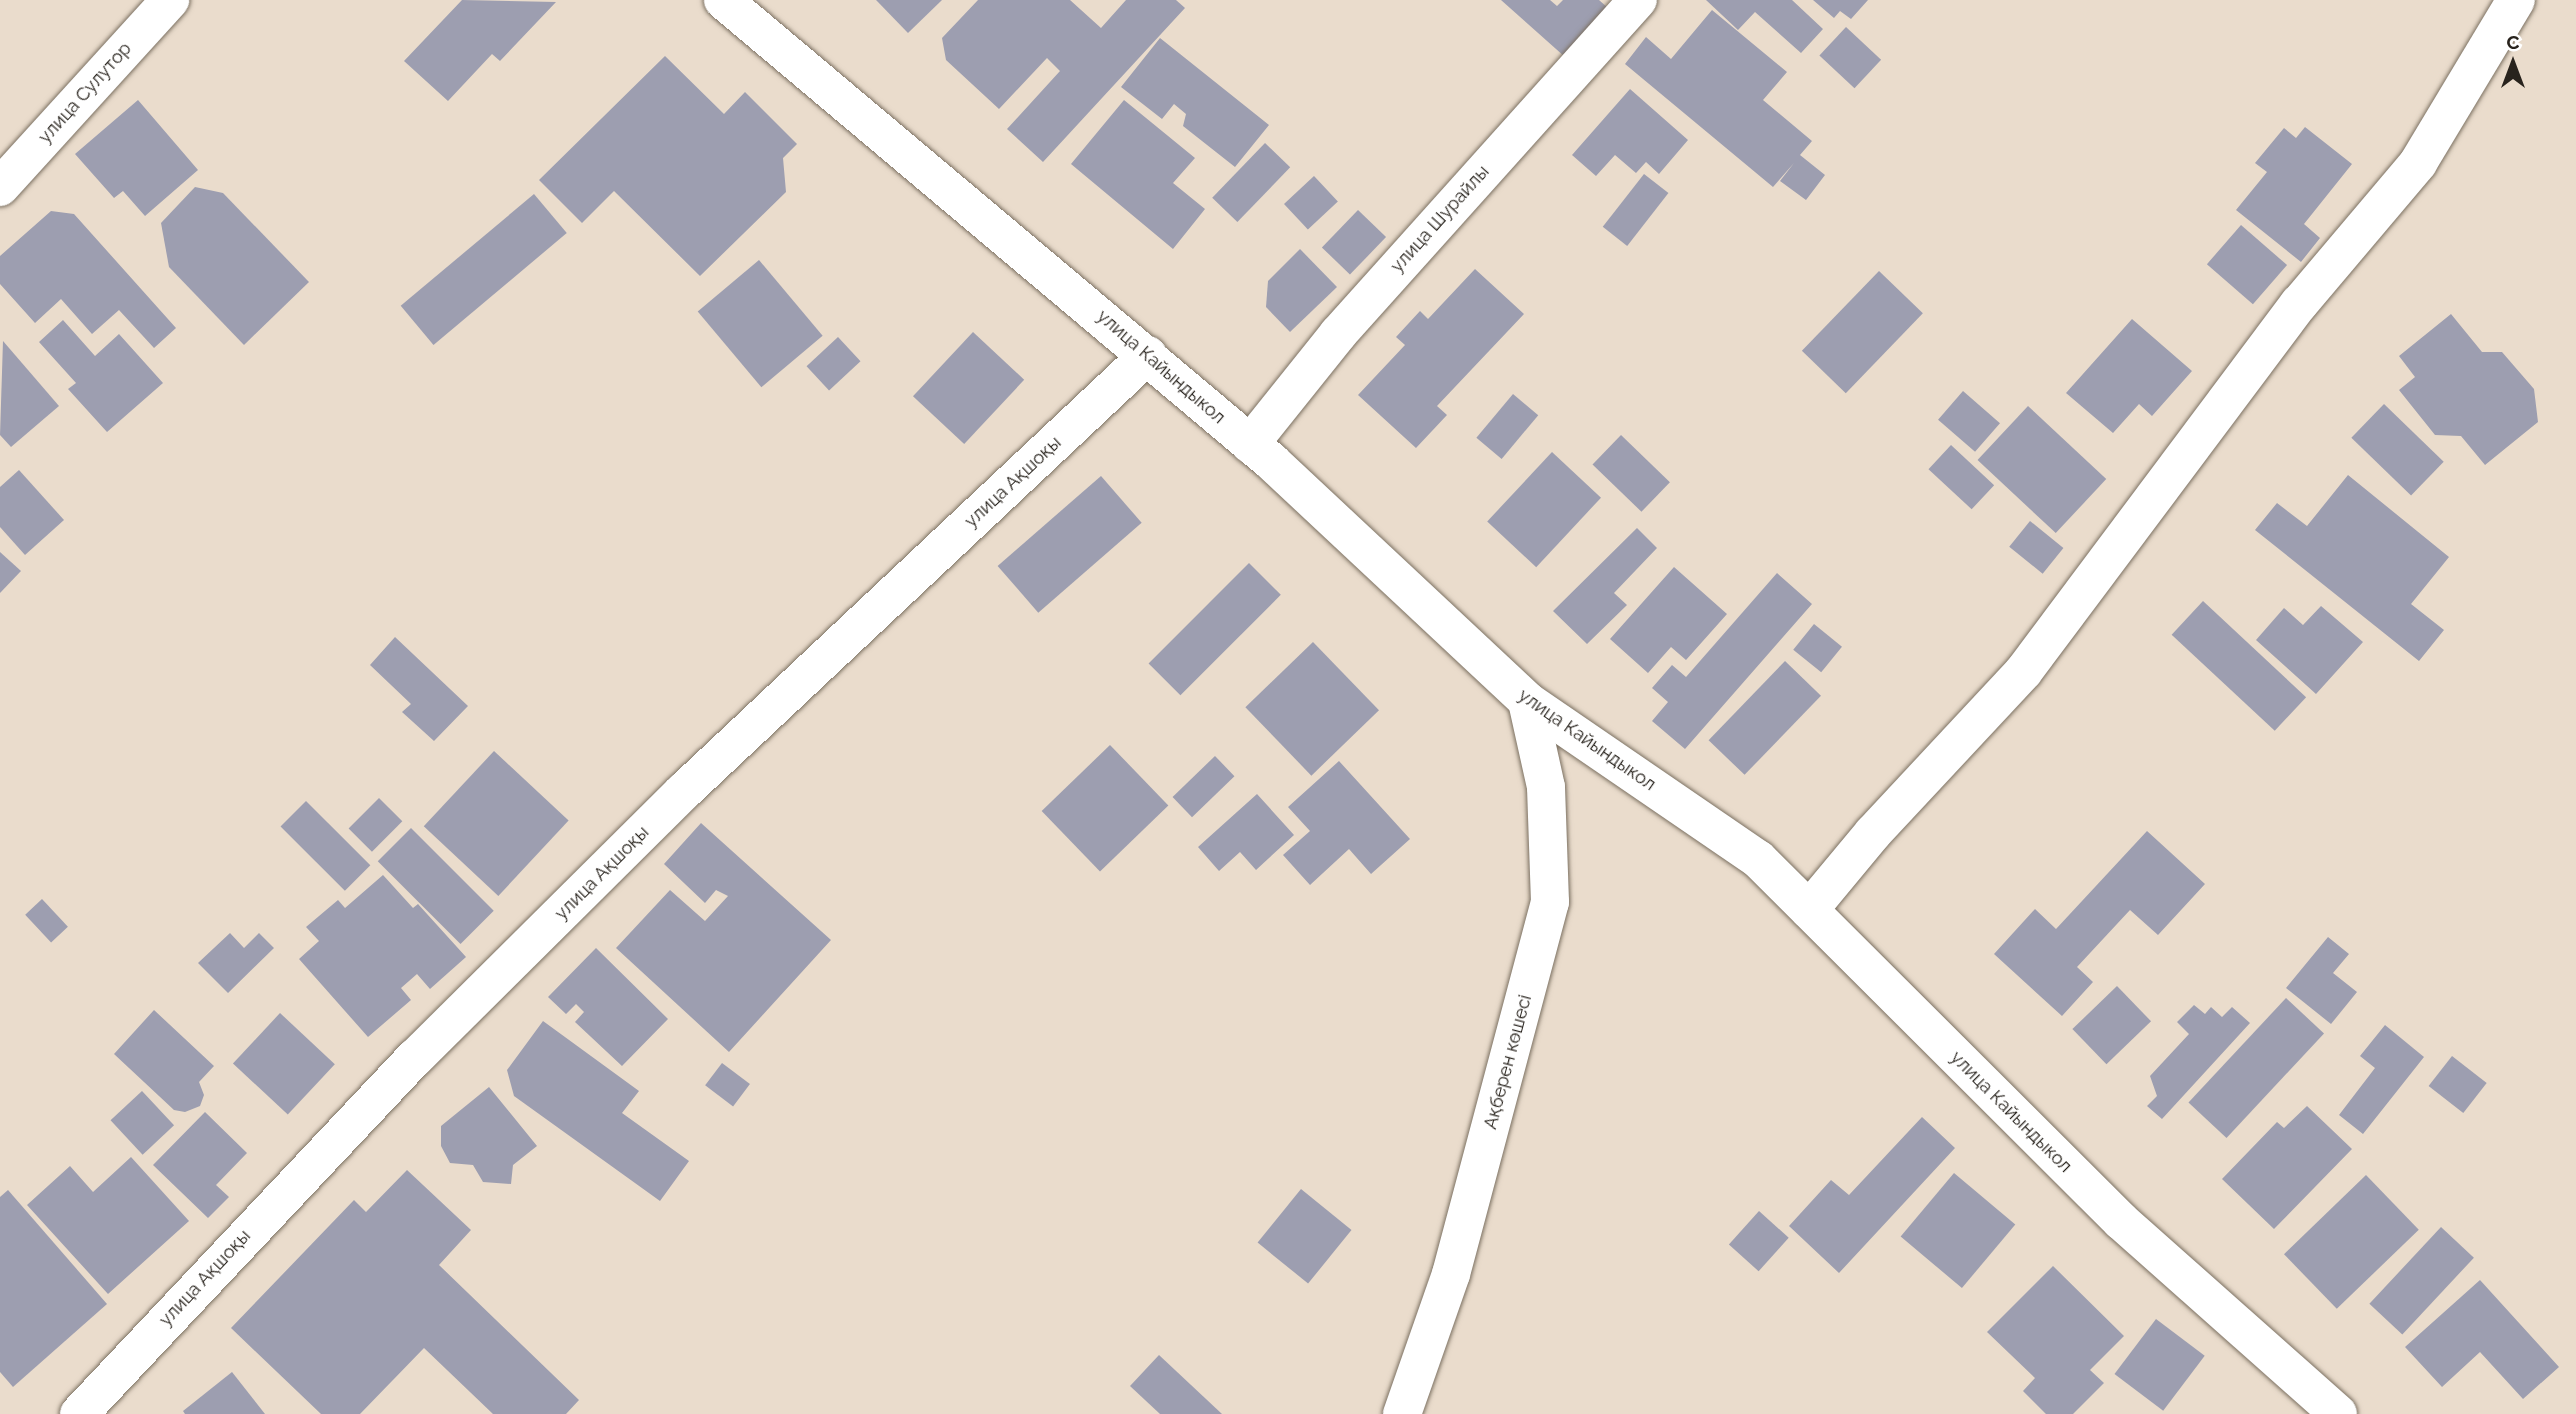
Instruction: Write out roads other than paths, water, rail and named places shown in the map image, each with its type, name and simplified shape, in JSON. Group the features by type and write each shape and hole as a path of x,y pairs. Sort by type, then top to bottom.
{"street":[{"name":"улица Сулутор","path":"0,187 170,0"},
{"name":"улица Кайындыкол","path":"723,0 1148,355 1250,444 1527,701 1758,859 2121,1221 2338,1414"},
{"name":"улица Шурайлы","path":"1250,444 1338,334 1638,0"},
{"path":"1809,910 1873,833 2024,671 2299,304 2418,163 2516,0"},
{"name":"улица Ақшоқы","path":"79,1414 415,1058 643,831 1148,355"},
{"name":"Ақберен көшесі","path":"1402,1414 1451,1273 1550,902 1546,787 1527,701"}]}
